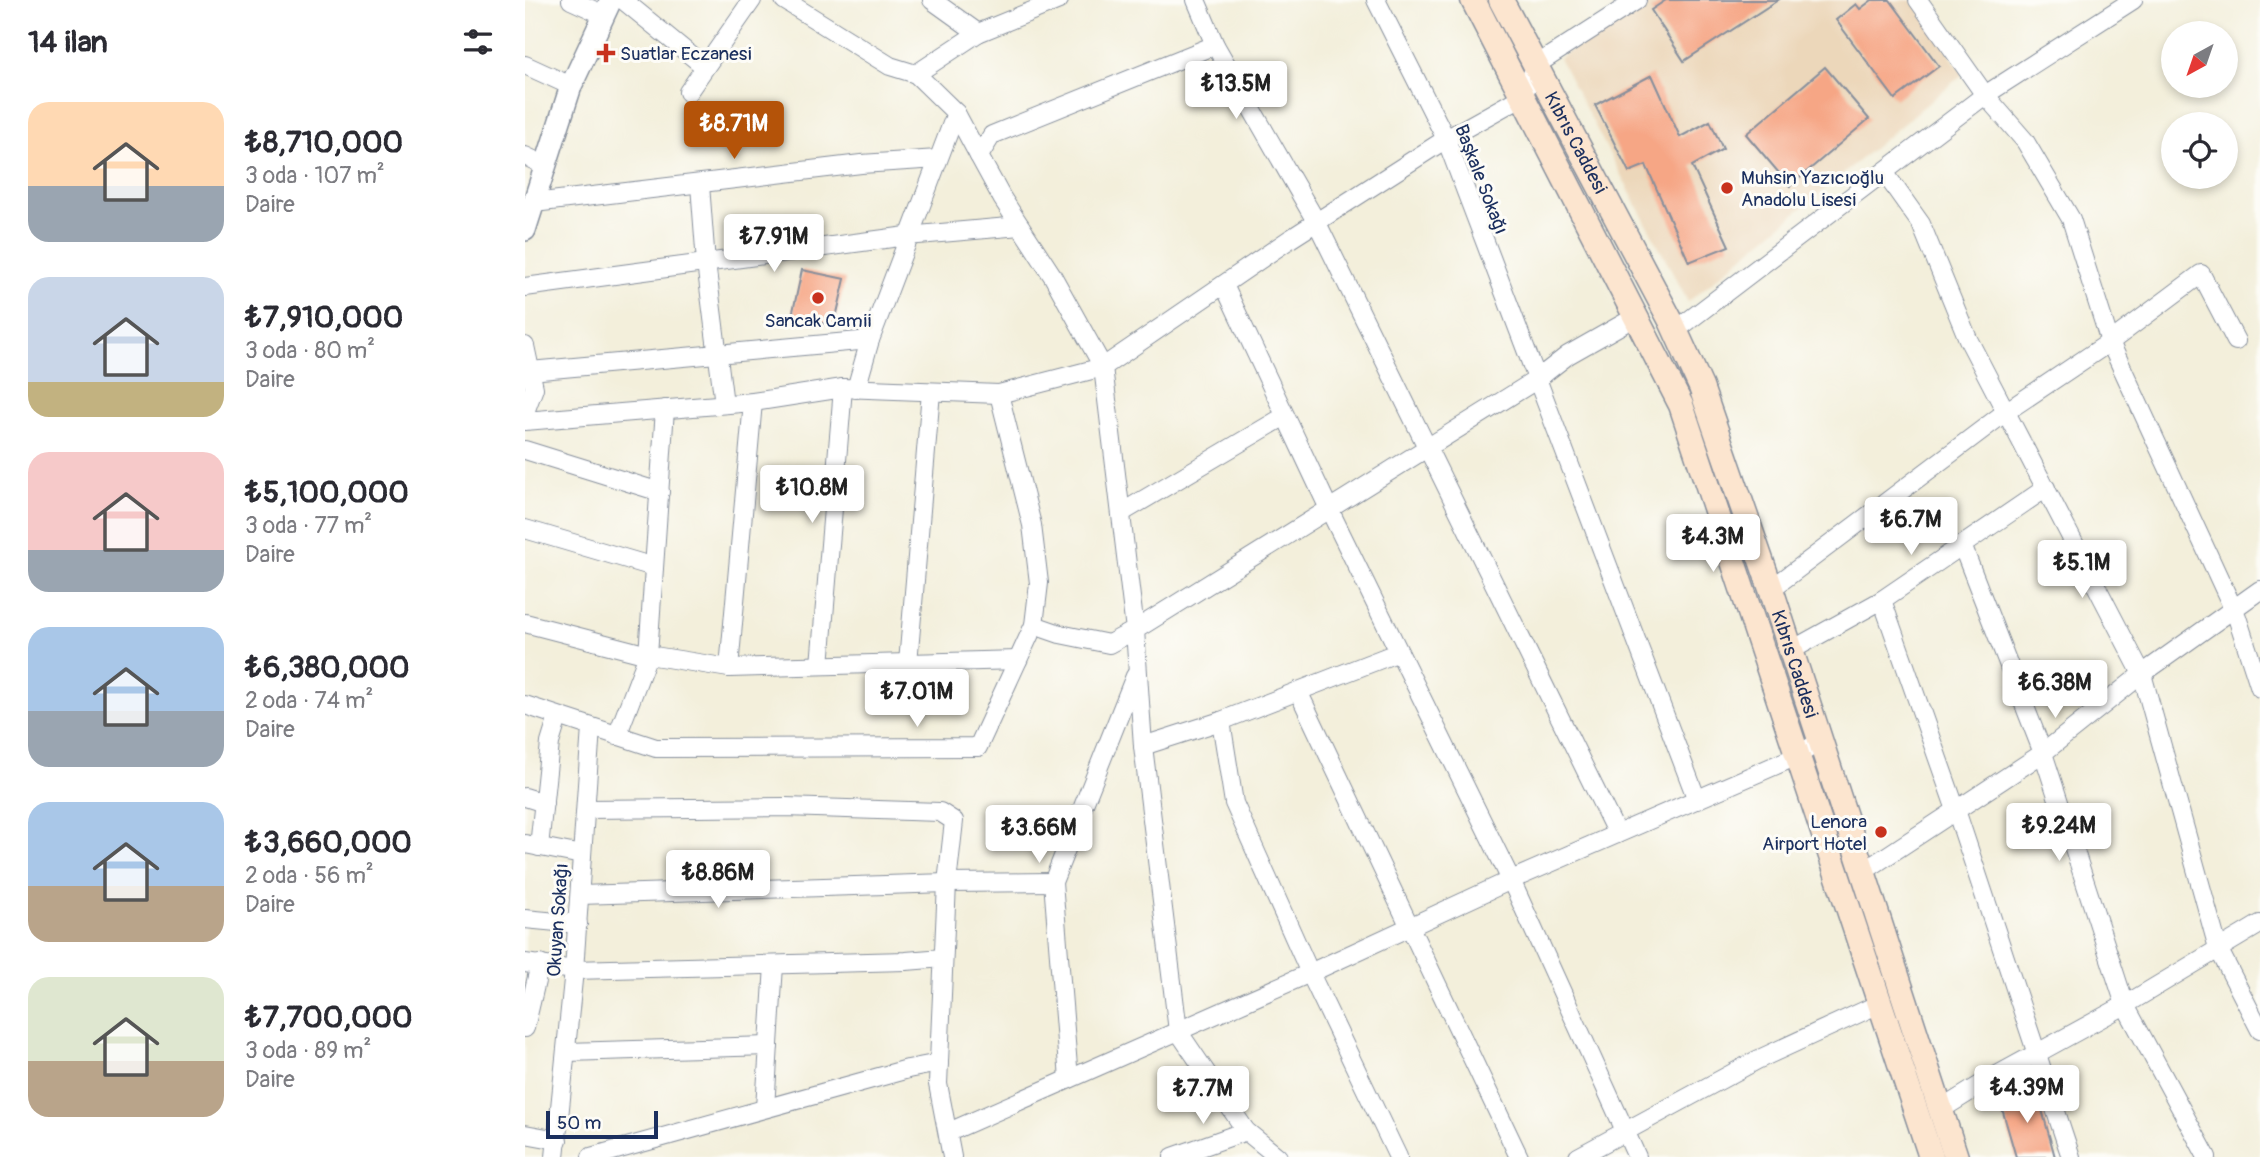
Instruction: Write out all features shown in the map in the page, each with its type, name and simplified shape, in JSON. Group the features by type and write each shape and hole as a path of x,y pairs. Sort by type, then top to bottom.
{"main road":[{"path":"1473,0 1669,380 1688,424 1931,1157"},
{"name":"Kıbrıs Caddesi","path":"1501,0 1675,331 1714,421 1956,1157"}],"street":[{"path":"525,230 571,86 607,7 571,0"},
{"path":"623,0 705,67"},
{"path":"688,92 752,0"},
{"path":"784,0 890,66 916,74 956,113 1002,198 1052,275 1104,367 1135,630 1143,746 1178,1031 1245,1131 1278,1157"},
{"path":"932,0 958,7 978,33"},
{"path":"916,74 978,33 1059,0"},
{"path":"1196,0 1215,45 1317,223 1616,834"},
{"name":"Başkale Sokağı","path":"1376,0 1446,139 1697,800"},
{"path":"525,421 753,402 850,388 999,394 1104,367 1223,285 1446,139 1523,96 1536,65 1637,0"},
{"path":"1918,0 1985,95 2025,141 2071,219 2110,342 2233,608 2260,688"},
{"path":"1675,331 1985,95 2133,0"},
{"path":"979,156 992,135 1215,45"},
{"path":"525,65 571,86"},
{"path":"820,665 850,388 956,113"},
{"path":"525,156 545,166"},
{"path":"534,203 861,164 937,159"},
{"path":"1884,172 1921,224 1968,339 2142,674 2218,948 2260,1030"},
{"path":"699,185 724,404"},
{"path":"525,287 907,236 1020,226"},
{"path":"1771,589 2007,411 2110,342 2201,274 2236,341"},
{"path":"1223,285 1329,509 1511,880 1637,1157"},
{"path":"1034,625 1109,645 1536,380 1568,355 1635,317"},
{"path":"530,371 870,340"},
{"path":"525,346 534,388 525,412"},
{"path":"908,663 931,392"},
{"path":"525,705 656,748 978,747 1034,625 1039,583 1032,525 999,394"},
{"path":"729,668 753,402"},
{"path":"617,736 648,655 666,409"},
{"path":"1121,513 1285,416"},
{"path":"525,450 660,492"},
{"path":"1790,651 1882,600 2046,488"},
{"path":"525,529 654,567"},
{"path":"1962,545 2043,753 2125,1005 2207,1157"},
{"path":"1864,871 2043,753 2142,674 2260,590"},
{"path":"1882,600 1956,810 2071,1157"},
{"path":"525,623 648,655 729,668 1018,660"},
{"path":"1143,746 1221,721 1399,652"},
{"path":"1069,1079 1053,882 1137,670"},
{"path":"1298,691 1519,1157"},
{"path":"558,717 550,743 544,803 532,846 582,855"},
{"path":"1221,721 1234,803 1310,973 1398,1157"},
{"name":"Okuyan Sokağı","path":"557,1149 578,924 591,728"},
{"path":"949,1132 1310,973 1511,880 1797,756 1820,741"},
{"path":"525,797 544,803"},
{"path":"586,809 785,807 940,812 954,821 947,883 938,1084 953,1157"},
{"path":"580,895 1053,882"},
{"path":"525,919 578,924"},
{"path":"1940,1110 1990,1079 2125,1005 2260,924"},
{"path":"525,1028 532,963 574,970 943,958"},
{"path":"765,1108 774,965"},
{"path":"1578,1157 1757,1060 1879,1004"},
{"path":"567,1052 769,1046"},
{"path":"591,1157 908,1069 939,1063"},
{"path":"1173,1157 1245,1131"},
{"path":"525,1134 557,1149"}],"shaded area":[{"name":"Muhsin Yazıcıoğlu Anadolu Lisesi","path":"1650,0 1912,0 1963,74 1688,302 1559,58"}],"building":[{"path":"1666,0 1778,0 1684,61 1651,10"},
{"path":"1872,0 1890,0 1939,66 1895,99 1836,20 1856,4 1860,9"},
{"path":"1825,67 1869,119 1790,186 1746,134"},
{"path":"1652,75 1680,137 1710,121 1723,149 1692,166 1729,246 1689,262 1646,165 1629,172 1595,105"},
{"name":"Sancak Camii","path":"802,270 845,279 834,326 792,316"},
{"path":"2036,1088 2055,1157 2016,1157 1999,1098"}],"place":[{"name":"Suatlar Eczanesi","path":"606,53"},
{"name":"Muhsin Yazıcıoğlu Anadolu Lisesi","path":"1727,188"},
{"name":"Sancak Camii","path":"818,298"},
{"name":"Lenora Airport Hotel","path":"1881,832"}]}
